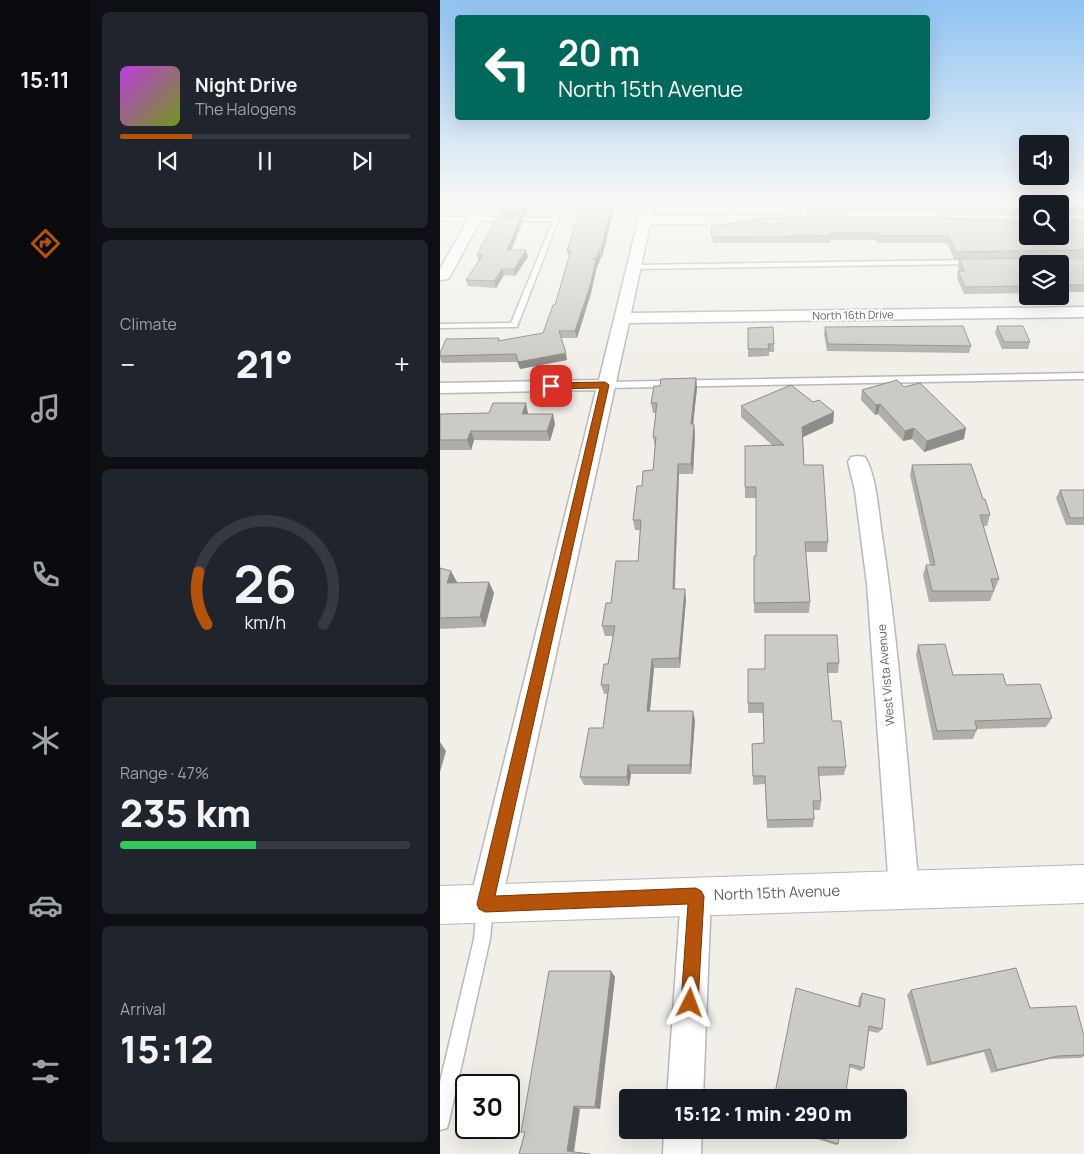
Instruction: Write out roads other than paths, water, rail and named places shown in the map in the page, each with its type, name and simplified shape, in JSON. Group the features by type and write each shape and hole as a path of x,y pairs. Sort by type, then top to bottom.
{"street":[{"path":"443,276 455,255"},
{"path":"485,904 636,255"},
{"name":"North 16th Drive","path":"621,318 1084,312"},
{"path":"440,388 605,385"},
{"name":"West Vista Avenue","path":"858,462 865,491 878,584 904,889"},
{"name":"North 15th Avenue","path":"440,905 1084,884"},
{"path":"685,1089 696,896"},
{"path":"682,1154 683,1139"}],"lane":[{"path":"440,326 514,324 542,255"},
{"path":"633,266 985,262"},
{"path":"605,385 1084,376"},
{"path":"440,1121 482,939 485,904"}]}
